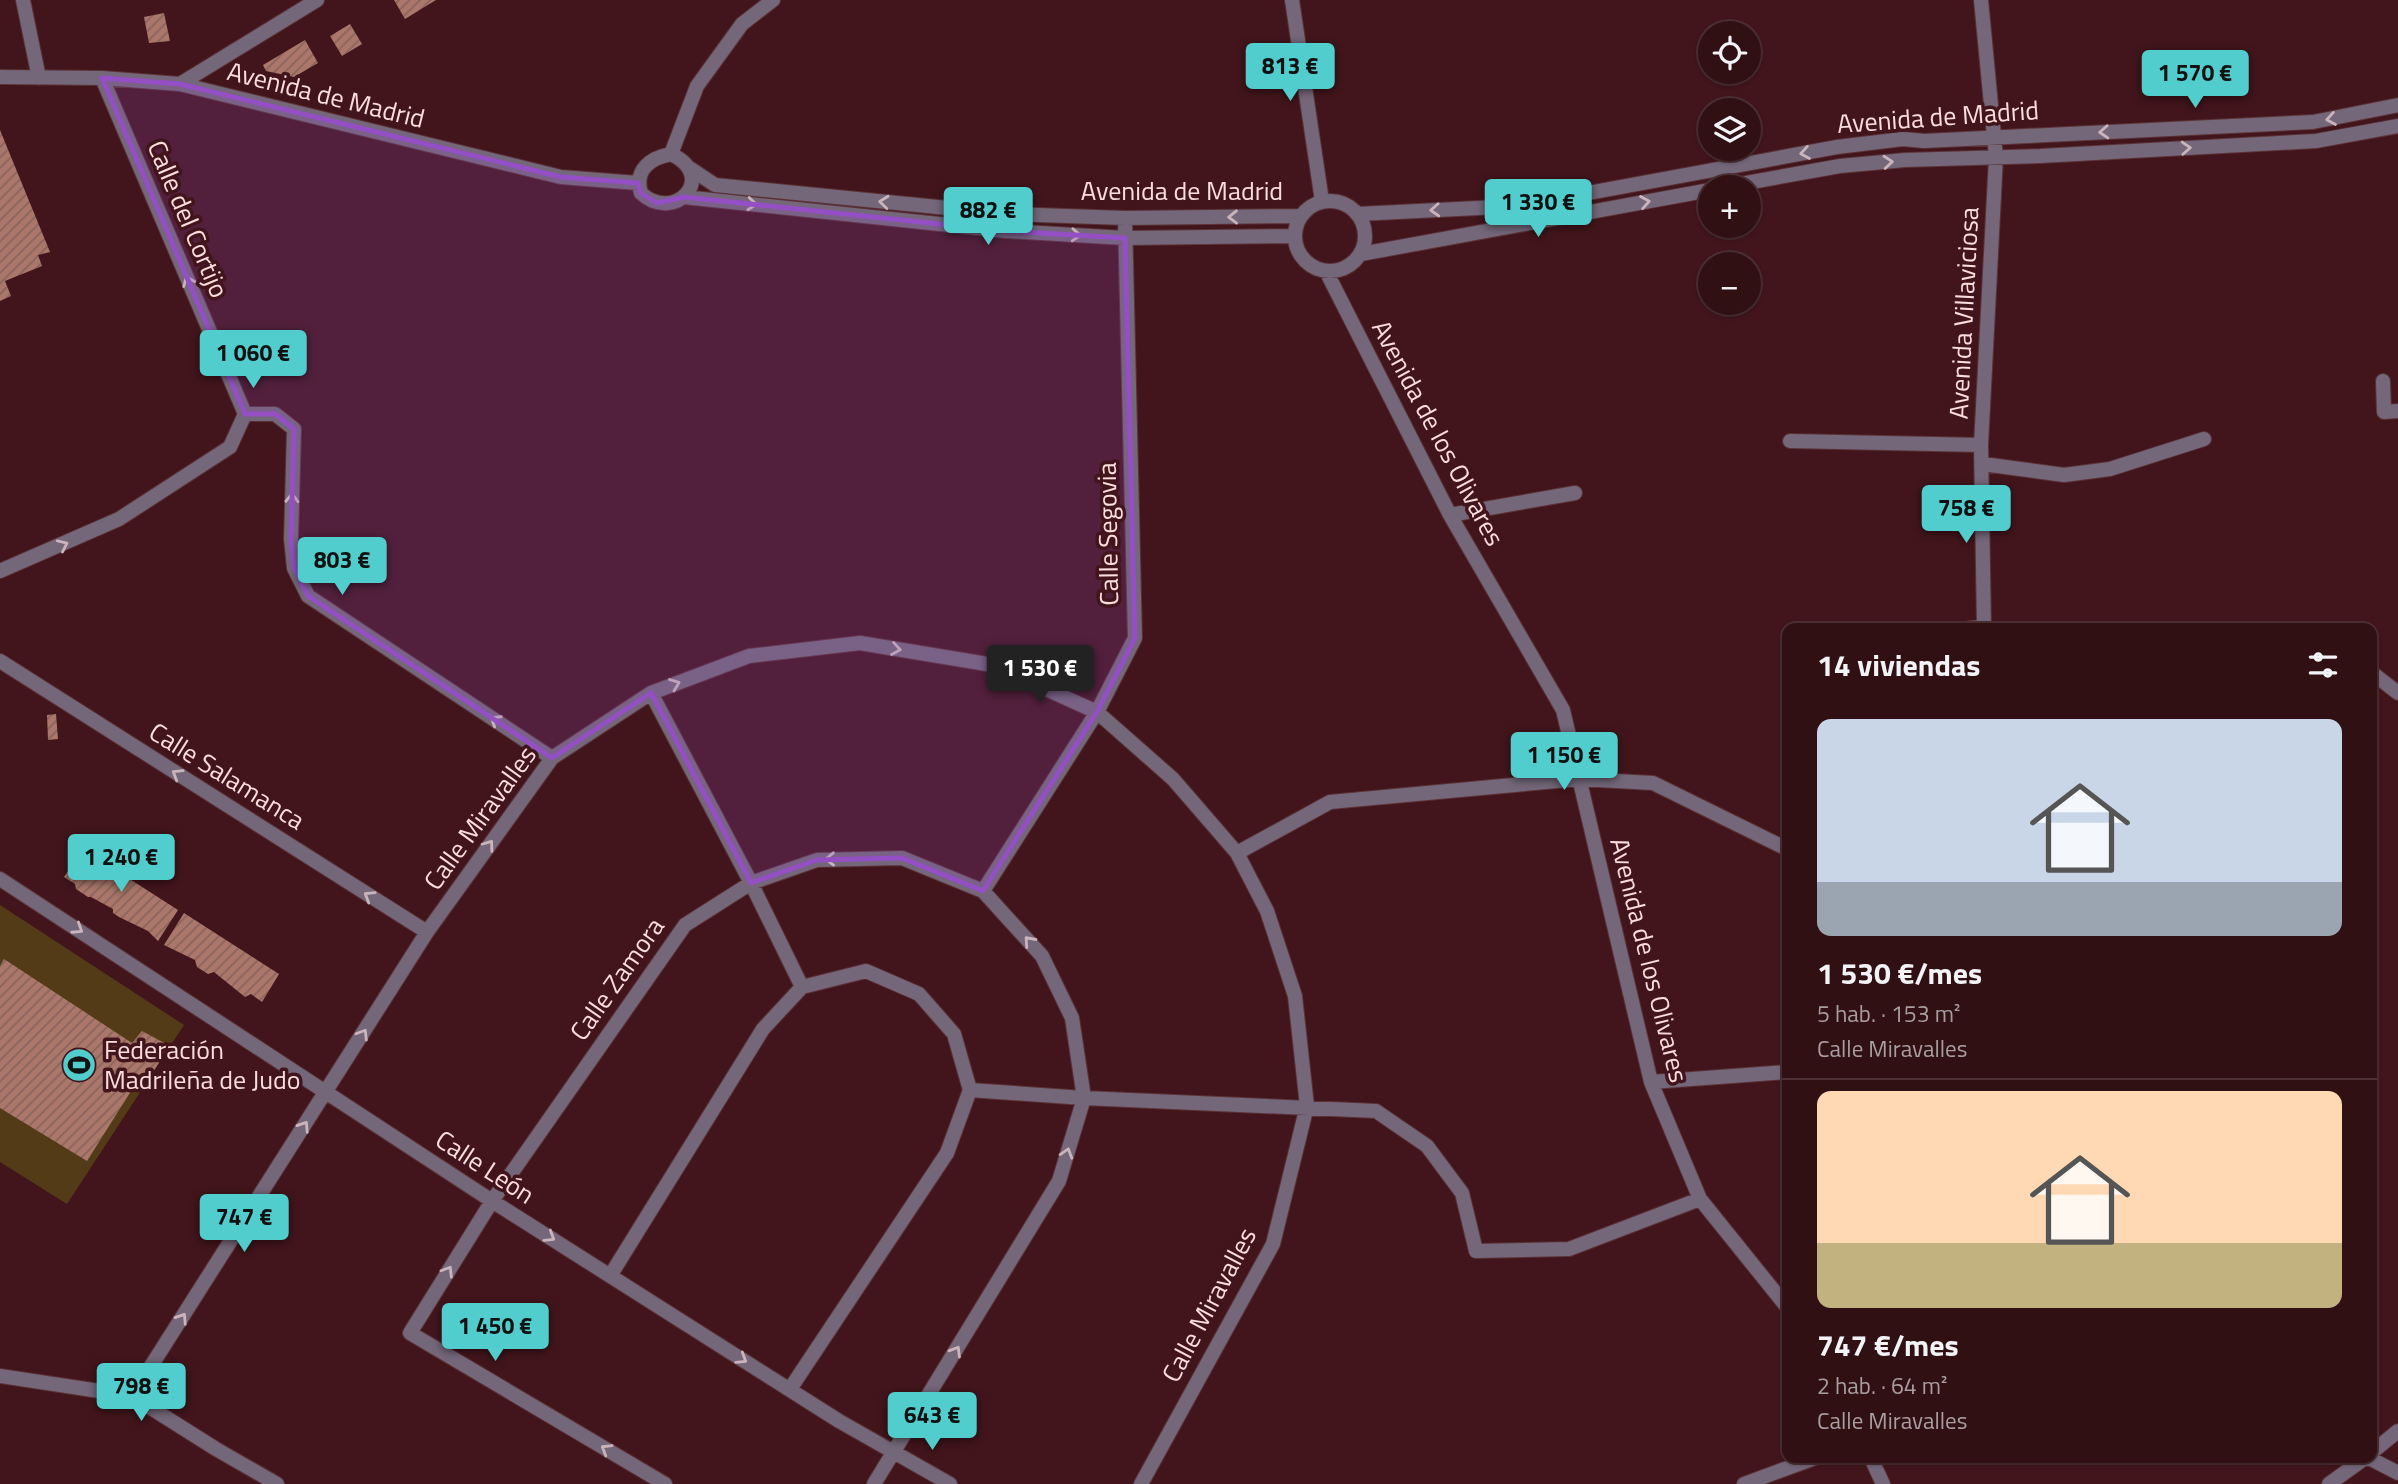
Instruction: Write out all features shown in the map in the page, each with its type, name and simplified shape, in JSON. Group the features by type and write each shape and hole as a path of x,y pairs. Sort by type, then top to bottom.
{"street":[{"path":"23,0 39,78"},
{"path":"180,85 317,0"},
{"path":"671,154 698,86 742,24 773,0"},
{"path":"1292,0 1322,201"},
{"name":"Avenida Villaviciosa","path":"1979,623 1983,464 1981,445 1996,157 1981,0"},
{"name":"Avenida de Madrid","path":"0,77 102,78 180,85 561,177 638,183"},
{"name":"Calle del Cortijo","path":"102,78 245,414"},
{"name":"Avenida de Madrid","path":"1359,214 1518,206 1837,147 1903,139 1924,141 2314,122 2398,105"},
{"name":"Avenida de Madrid","path":"1761,180 1840,166 1905,160 2316,141 2398,126"},
{"path":"671,154 691,169 691,188 684,197 674,203 657,203 641,192 638,183 640,173 652,160 671,154"},
{"name":"Avenida de Madrid","path":"691,169 715,185 1008,214 1125,218 1301,216"},
{"path":"1361,254 1698,192"},
{"name":"Avenida de Madrid","path":"684,197 1006,232 1125,238 1295,236"},
{"path":"1322,201 1343,203 1359,214 1366,232 1361,254 1351,264 1339,270 1326,271 1312,266 1300,255 1295,236 1301,216 1309,208 1322,201"},
{"name":"Calle Segovia","path":"983,891 1097,712 1135,638 1125,218"},
{"name":"Avenida de los Olivares","path":"1326,271 1450,515 1563,710 1651,1082 1700,1199 1782,1301"},
{"path":"2383,382 2384,412 2398,411"},
{"path":"0,572 119,519 230,447 245,414 275,414 294,429 291,539 294,568 308,596 552,758"},
{"path":"1983,464 2064,475 2110,470 2204,439"},
{"path":"1790,441 1981,445"},
{"path":"1450,515 1575,493"},
{"name":"Calle Miravalles","path":"132,1396 427,932 552,758 651,693 749,656 860,643 993,665 1097,712 1173,779 1237,853 1267,911 1295,996 1307,1106 1273,1244 1141,1484"},
{"name":"Calle Salamanca","path":"0,661 427,932"},
{"path":"2377,677 2398,693"},
{"path":"651,693 751,883 802,987"},
{"path":"1237,853 1330,802 1579,779 1653,783 1782,847"},
{"name":"Calle Zamora","path":"665,1484 410,1333 492,1201 685,925 751,883 817,860 902,858 983,891 1042,956 1072,1018 1084,1098 1059,1181 874,1484"},
{"name":"Calle León","path":"0,878 492,1201 839,1421 950,1484"},
{"path":"610,1276 763,1029 802,987 866,971 919,994 954,1034 970,1090 947,1153 790,1390"},
{"path":"1651,1082 1782,1072"},
{"path":"970,1090 1084,1098 1376,1111 1427,1146 1462,1193 1476,1251 1569,1249 1700,1199"},
{"path":"0,1377 132,1396 277,1484"},
{"path":"2377,1448 2398,1431"},
{"path":"1744,1484 1801,1463"},
{"path":"1873,1463 1883,1484"},
{"path":"2329,1484 2360,1463"},
{"path":"2377,1463 2398,1473"}],"highlighted area":[{"path":"102,78 180,84 561,177 638,183 641,193 657,203 684,197 1006,231 1125,238 1135,638 1097,712 983,891 902,858 817,860 751,883 651,693 552,758 308,596 294,568 291,539 294,429 275,414 245,414"}],"shaded area":[{"name":"Federación Madrileña de Judo","path":"0,905 184,1025 67,1204 0,1162"}],"building":[{"path":"394,0 436,0 405,19"},
{"path":"164,13 170,41 149,43 144,17"},
{"path":"350,24 362,44 342,56 330,36"},
{"path":"305,40 318,63 294,77 266,71 263,65"},
{"path":"0,130 50,252 38,255 42,266 5,281 11,296 0,301"},
{"path":"56,714 58,739 48,740 47,715"},
{"path":"83,849 178,910 158,941 148,931 119,917 113,913 113,909 76,889 75,884 64,877"},
{"path":"184,913 279,974 262,1002 251,994 245,997 214,972 208,974 197,967 195,960 164,945"},
{"path":"4,959 132,1043 142,1031 170,1046 145,1084 138,1080 87,1161 0,1108 0,966"}],"place":[{"name":"Federación Madrileña de Judo","path":"79,1065"}]}
